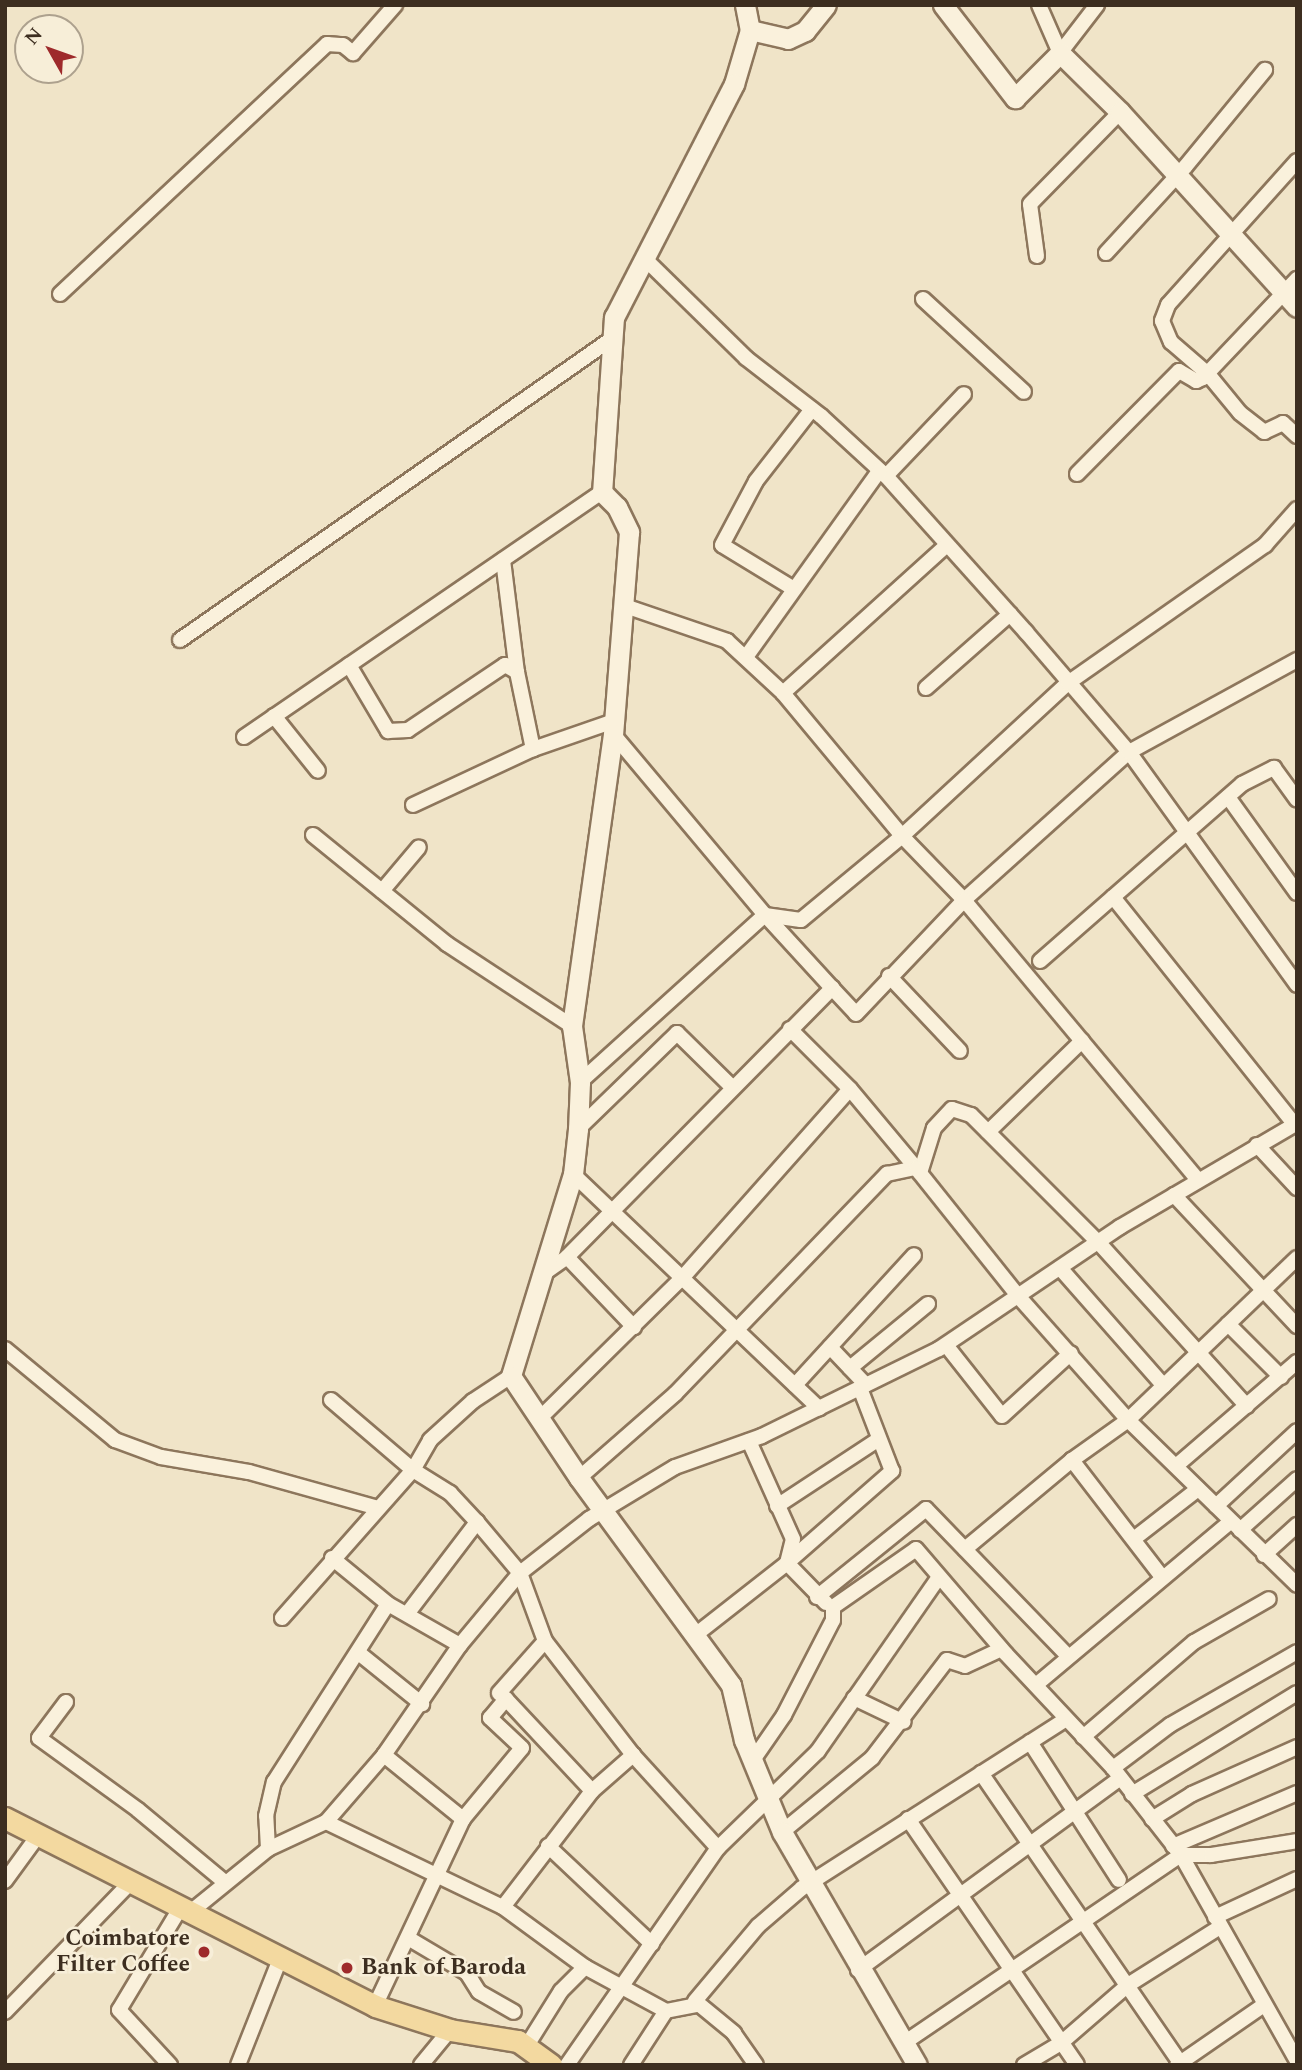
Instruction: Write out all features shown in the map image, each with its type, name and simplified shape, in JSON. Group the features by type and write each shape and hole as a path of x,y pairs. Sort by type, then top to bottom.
{"main road":[{"path":"745,5 750,30 734,84 614,317 610,340 602,492 617,507 629,532 625,606 612,728 572,1026 580,1082 578,1129 573,1174 511,1376 579,1478 731,1685 753,1760 782,1832 808,1884 917,2065"},
{"path":"750,30 788,39 805,31 826,5"},
{"path":"943,5 1014,98 1060,53 1120,112 1292,293"},
{"path":"5,1818 129,1884 187,1908 280,1959 375,2006 450,2029 518,2041 551,2065"}],"street":[{"path":"60,294 327,44 343,45 353,53 395,5"},
{"path":"1039,5 1060,53 1097,5"},
{"path":"1105,253 1178,174 1265,70"},
{"path":"1037,256 1030,204 1120,112"},
{"path":"1297,161 1168,305 1161,321 1177,350 1208,374 1240,413 1264,432 1283,423 1297,436"},
{"path":"645,259 746,358 812,409 882,473 1010,614 1129,752 1297,985"},
{"path":"1077,474 1179,371 1196,381 1208,374 1292,293"},
{"path":"923,299 1024,392"},
{"path":"180,640 610,340"},
{"path":"746,657 882,473 964,394"},
{"path":"794,589 722,545 756,481 812,409"},
{"path":"244,737 602,492"},
{"path":"580,1082 765,915 801,920 902,836 1068,683 1265,545 1297,509"},
{"path":"783,693 947,545"},
{"path":"503,560 517,671 534,749"},
{"path":"625,606 727,641 783,693 902,836 964,900 1198,1180"},
{"path":"926,688 1010,614"},
{"path":"413,805 534,749 612,728 765,915 856,1014 889,976 964,900 1129,752 1297,660"},
{"path":"349,665 387,731 408,730 505,664 517,671"},
{"path":"274,716 318,771"},
{"path":"1040,961 1188,835 1228,797 1274,768 1297,800"},
{"path":"1228,797 1297,892"},
{"path":"313,835 447,944 572,1026"},
{"path":"382,891 419,847"},
{"path":"170,2065 118,2010 187,1908 226,1883 268,1849 326,1822 384,1755 422,1704 460,1645 520,1573 603,1511 675,1467 749,1441 946,1345 1174,1195 1295,1123 1113,897"},
{"path":"889,976 960,1051"},
{"path":"543,1274 567,1257 731,1086 832,988"},
{"path":"790,1029 850,1089 1018,1296 1128,1420 1264,1555 1295,1581"},
{"path":"578,1129 677,1033 731,1086"},
{"path":"988,1132 1082,1041"},
{"path":"541,1418 683,1278 850,1089"},
{"path":"918,1171 934,1128 952,1109 971,1115 1099,1243 1247,1406"},
{"path":"1257,1145 1297,1188"},
{"path":"579,1478 675,1394 887,1174 918,1171"},
{"path":"573,1174 737,1327 819,1408"},
{"path":"1174,1195 1297,1326"},
{"path":"795,1385 914,1255"},
{"path":"567,1257 635,1328"},
{"path":"965,1549 1072,1461 1128,1420 1297,1258"},
{"path":"1060,1268 1164,1386"},
{"path":"850,1368 928,1304"},
{"path":"1228,1324 1281,1377"},
{"path":"946,1345 1002,1416 1071,1353"},
{"path":"694,1636 787,1563 892,1471 863,1387 830,1347"},
{"path":"5,1349 115,1440 162,1457 249,1472 378,1508"},
{"path":"1176,1466 1297,1362"},
{"path":"282,1618 332,1558 413,1470 430,1440 472,1402 511,1376"},
{"path":"331,1401 413,1470 450,1493 477,1522 520,1573 545,1641 633,1755 718,1848"},
{"path":"1216,1506 1297,1431"},
{"path":"777,1507 879,1439"},
{"path":"749,1441 793,1539 787,1563"},
{"path":"1072,1461 1135,1538 1162,1577"},
{"path":"1037,1684 1162,1577 1297,1479"},
{"path":"1135,1538 1198,1489"},
{"path":"817,1597 926,1509 1068,1656"},
{"path":"407,1614 477,1522"},
{"path":"1264,1555 1297,1525"},
{"path":"833,1607 916,1549 1001,1649 1037,1684 1116,1773 1177,1851 1297,2062"},
{"path":"332,1558 388,1604 460,1645"},
{"path":"787,1563 817,1597 833,1607"},
{"path":"567,2065 718,1848 818,1751 939,1577"},
{"path":"1083,1737 1194,1643 1269,1600"},
{"path":"268,1849 266,1816 274,1782 360,1654 388,1604"},
{"path":"753,1760 784,1715 833,1620 833,1607"},
{"path":"545,1641 499,1693 592,1791"},
{"path":"782,1832 872,1758 904,1722 947,1660 965,1666 1001,1649"},
{"path":"858,1970 1075,1811 1170,1725 1297,1652"},
{"path":"360,1654 422,1704"},
{"path":"1132,1794 1297,1693"},
{"path":"854,1698 904,1722"},
{"path":"375,2006 438,1878 463,1819 522,1748 490,1718 506,1699"},
{"path":"66,1702 38,1738 138,1810 226,1883"},
{"path":"755,2065 734,2033 695,2001 758,1926 808,1884 1066,1719"},
{"path":"1030,1741 1119,1880"},
{"path":"1152,1819 1192,1794 1297,1747"},
{"path":"384,1755 463,1819"},
{"path":"503,1908 592,1791 633,1755"},
{"path":"981,1773 1180,2064 1264,2005"},
{"path":"904,2043 1177,1851 1297,1793"},
{"path":"908,1819 1077,2065"},
{"path":"326,1822 503,1908 585,1967 621,1984 666,2011 698,2005"},
{"path":"5,1881 37,1837"},
{"path":"1177,1851 1212,1855 1297,1841"},
{"path":"548,1846 652,1944"},
{"path":"1024,2065 1062,2043 1128,1985 1217,1922 1297,1879"},
{"path":"5,2012 129,1884"},
{"path":"408,1938 467,1973 479,1992 514,2012"},
{"path":"238,2065 280,1959"},
{"path":"526,2047 561,1991 585,1967"},
{"path":"631,2065 666,2011"},
{"path":"421,2065 450,2029"}],"place":[{"name":"Coimbatore Filter Coffee","path":"204,1952"},
{"name":"Bank of Baroda","path":"347,1968"}]}
